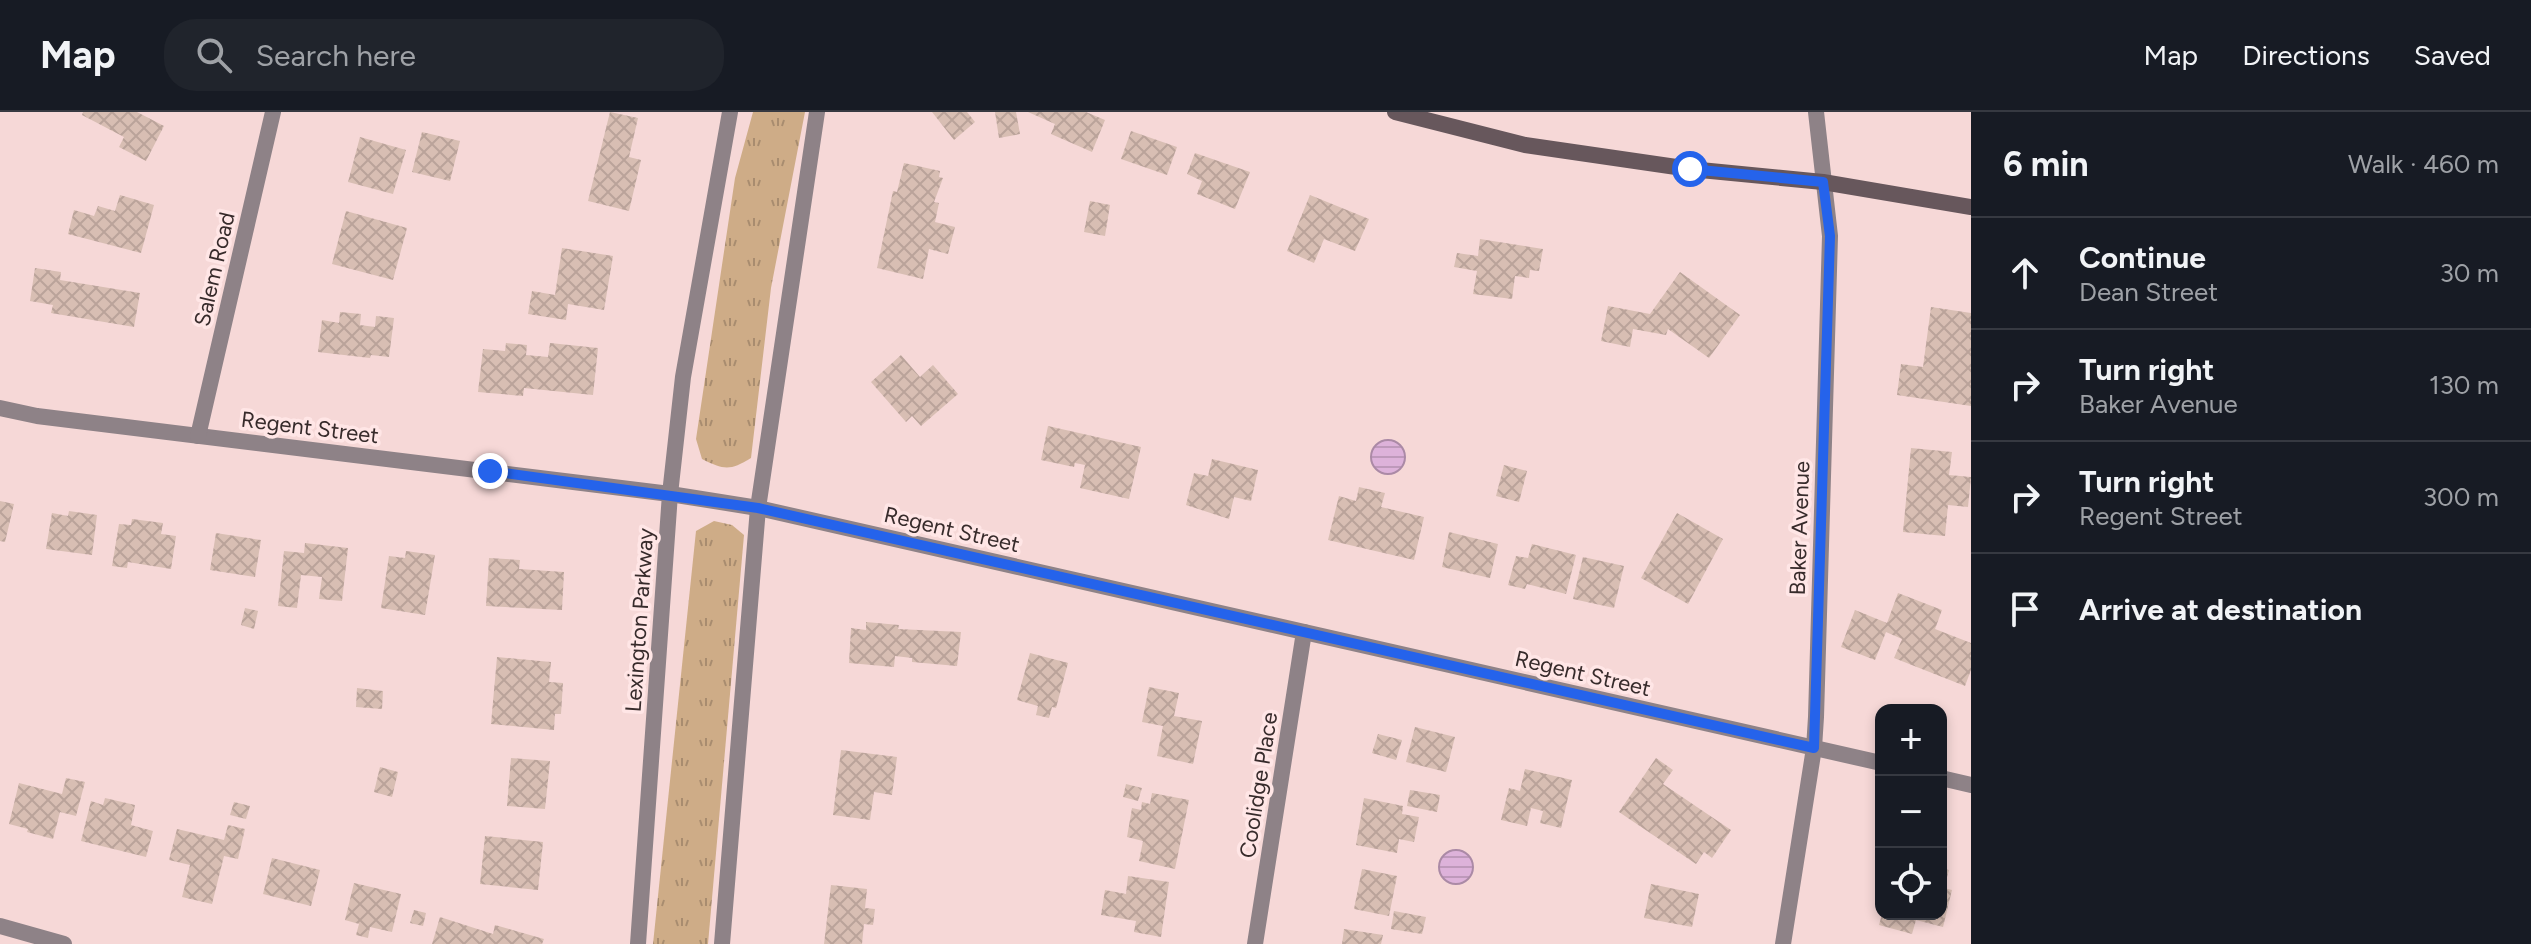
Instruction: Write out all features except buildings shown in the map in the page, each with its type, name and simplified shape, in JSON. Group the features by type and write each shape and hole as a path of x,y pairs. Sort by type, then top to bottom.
{"street":[{"name":"Salem Road","path":"198,436 273,112"},
{"name":"Lexington Parkway","path":"638,944 670,494 683,377 730,112"},
{"path":"722,944 758,508 817,112"},
{"path":"1395,112 1525,145 1690,169 1823,182 1971,207"},
{"name":"Baker Avenue","path":"1783,944 1814,748 1830,236 1816,112"},
{"name":"Regent Street","path":"0,408 37,416 670,494 758,508 1875,762"},
{"name":"Coolidge Place","path":"1255,944 1304,632"},
{"path":"1947,779 1971,785"},
{"path":"0,926 64,944"}],"green space":[{"path":"753,112 805,112 771,288 751,458 727,468 702,459 696,439 735,178"},
{"path":"714,521 732,525 744,535 708,944 653,944 696,531"}],"shaded area":[{"path":"1388,440 1400,445 1405,457 1400,469 1388,474 1376,469 1371,457 1376,445"},
{"path":"1456,850 1468,855 1473,867 1468,879 1456,884 1444,879 1439,867 1444,855"}],"route":[{"path":"490,471 758,508 1814,748 1830,236 1823,182 1690,169"}]}
